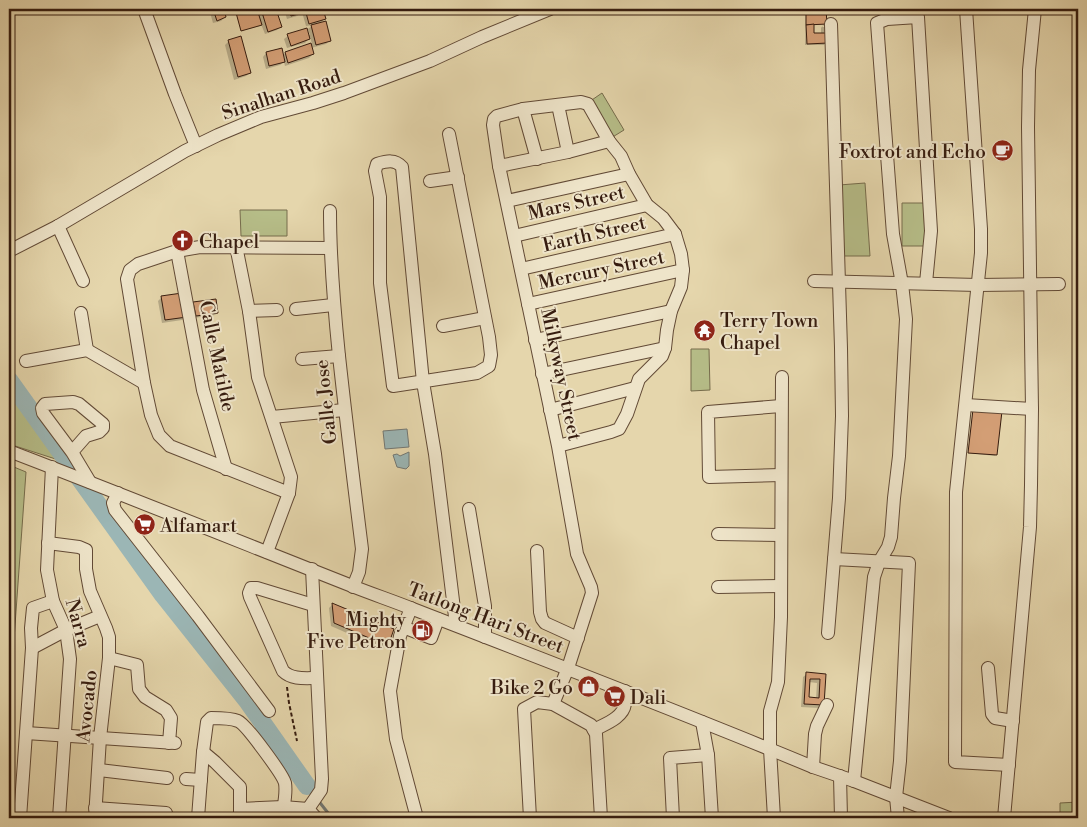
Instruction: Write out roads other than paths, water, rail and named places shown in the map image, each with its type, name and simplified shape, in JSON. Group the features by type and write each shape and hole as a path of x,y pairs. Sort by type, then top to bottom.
{"street":[{"path":"144,9 196,146"},
{"name":"Sinalhan Road","path":"9,251 58,226 218,135 261,116 344,93 430,61 550,9"},
{"path":"966,9 981,253 956,492 954,762 1009,765"},
{"path":"1004,818 1030,527 1032,485 1028,70 1035,9"},
{"path":"854,781 874,577 891,537 899,456 906,319 893,234 877,23 887,19 918,17 932,231 926,283"},
{"path":"828,633 839,498 842,416 842,348 831,24"},
{"path":"537,159 523,109 581,102 588,104 609,141 621,156 629,174 647,204 663,218 675,234 681,254 683,270 681,287 671,311 662,356 639,379 620,429 558,446"},
{"path":"558,105 568,152"},
{"name":"Milkyway Street","path":"523,109 497,116 494,119 499,166 558,446 577,554 592,593 568,668 553,704"},
{"path":"449,134 485,318 490,355 489,366 477,373 423,382 393,386 380,283 380,196 375,171 378,164 385,161 394,161 402,167 423,382 456,626"},
{"path":"499,166 568,152 609,141"},
{"path":"507,201 629,174"},
{"path":"430,181 458,177"},
{"name":"Mars Street","path":"514,236 647,204"},
{"name":"Galle Jose","path":"330,211 333,305 362,549 359,572 353,587"},
{"path":"58,226 83,281"},
{"name":"Earth Street","path":"521,269 675,234"},
{"path":"289,494 170,446 159,435 151,415 144,383 127,279 130,270 138,264 177,250 200,246 330,248"},
{"path":"236,246 249,311 258,377 291,477 289,494 267,552"},
{"name":"Calle Matilde","path":"177,250 203,390 226,469"},
{"name":"Mercury Street","path":"528,304 683,270"},
{"path":"814,282 978,285 1059,284"},
{"path":"296,309 333,305"},
{"path":"249,311 277,310"},
{"path":"535,340 671,311"},
{"path":"81,313 87,350"},
{"path":"443,326 485,318"},
{"path":"542,374 665,348"},
{"path":"26,361 87,350 144,383"},
{"path":"302,359 339,356"},
{"path":"774,818 770,711 778,682 781,586 782,378"},
{"path":"550,410 636,388"},
{"path":"72,452 86,436 99,432 103,428 103,424 79,404 73,402 45,404 42,408 43,413 72,452 86,480"},
{"path":"966,404 1032,409"},
{"path":"781,406 708,412 709,478 781,475"},
{"path":"272,417 344,410"},
{"name":"Tatlong Hari Street","path":"9,451 312,569 353,587 568,668 813,767 949,818"},
{"name":"Narra","path":"57,469 48,543 47,570 53,601 66,630 70,659 58,818"},
{"path":"118,493 113,504 115,510 198,616 269,712"},
{"path":"469,509 485,606 485,637"},
{"path":"718,534 780,535"},
{"name":"Avocado","path":"48,543 79,547 86,550 86,569 90,591 109,638 109,658 100,738 95,813"},
{"path":"537,551 542,619 546,623 578,638"},
{"path":"834,559 909,563 900,761 896,797 898,818"},
{"path":"203,752 240,786 240,814 312,810 321,790 318,678 312,569"},
{"path":"718,587 781,586"},
{"path":"313,605 257,588 251,588 249,593 283,671 288,676 318,678"},
{"path":"20,818 33,608 53,601"},
{"path":"411,608 400,636 390,691 396,739 416,818"},
{"path":"32,648 66,630 100,616"},
{"path":"403,627 431,638 438,618"},
{"path":"26,733 172,743 171,718 166,710 145,697 140,689 137,665 109,658"},
{"path":"988,668 992,714 995,718 1013,720"},
{"path":"594,730 622,712 625,705 625,692"},
{"path":"530,818 524,709 536,702 553,704 591,725 594,730 596,734 601,818"},
{"path":"813,767 816,726 827,705"},
{"path":"198,818 203,752 207,722 211,718 240,721 249,731 285,780 286,793 282,813"},
{"path":"702,722 708,755 712,818"},
{"path":"673,818 670,758 708,755"},
{"path":"99,770 167,778"},
{"path":"840,776 841,818"},
{"path":"186,779 201,780"},
{"path":"95,813 166,813"}],"water":[{"path":"407,429 409,447 385,449 383,431"},
{"path":"409,452 409,466 406,469 397,467 393,455 397,454 400,456"}],"waterway":[{"path":"9,380 163,595 248,702 307,786"},
{"path":"307,786 314,794"},
{"path":"317,799 332,818"}],"place":[{"name":"Foxtrot and Echo","path":"1002,151"},
{"name":"Chapel","path":"183,241"},
{"name":"Terry Town Chapel","path":"704,331"},
{"name":"Alfamart","path":"144,525"},
{"name":"Mighty Five Petron","path":"422,630"},
{"name":"Bike 2 Go","path":"589,687"},
{"name":"Dali","path":"614,697"}]}
